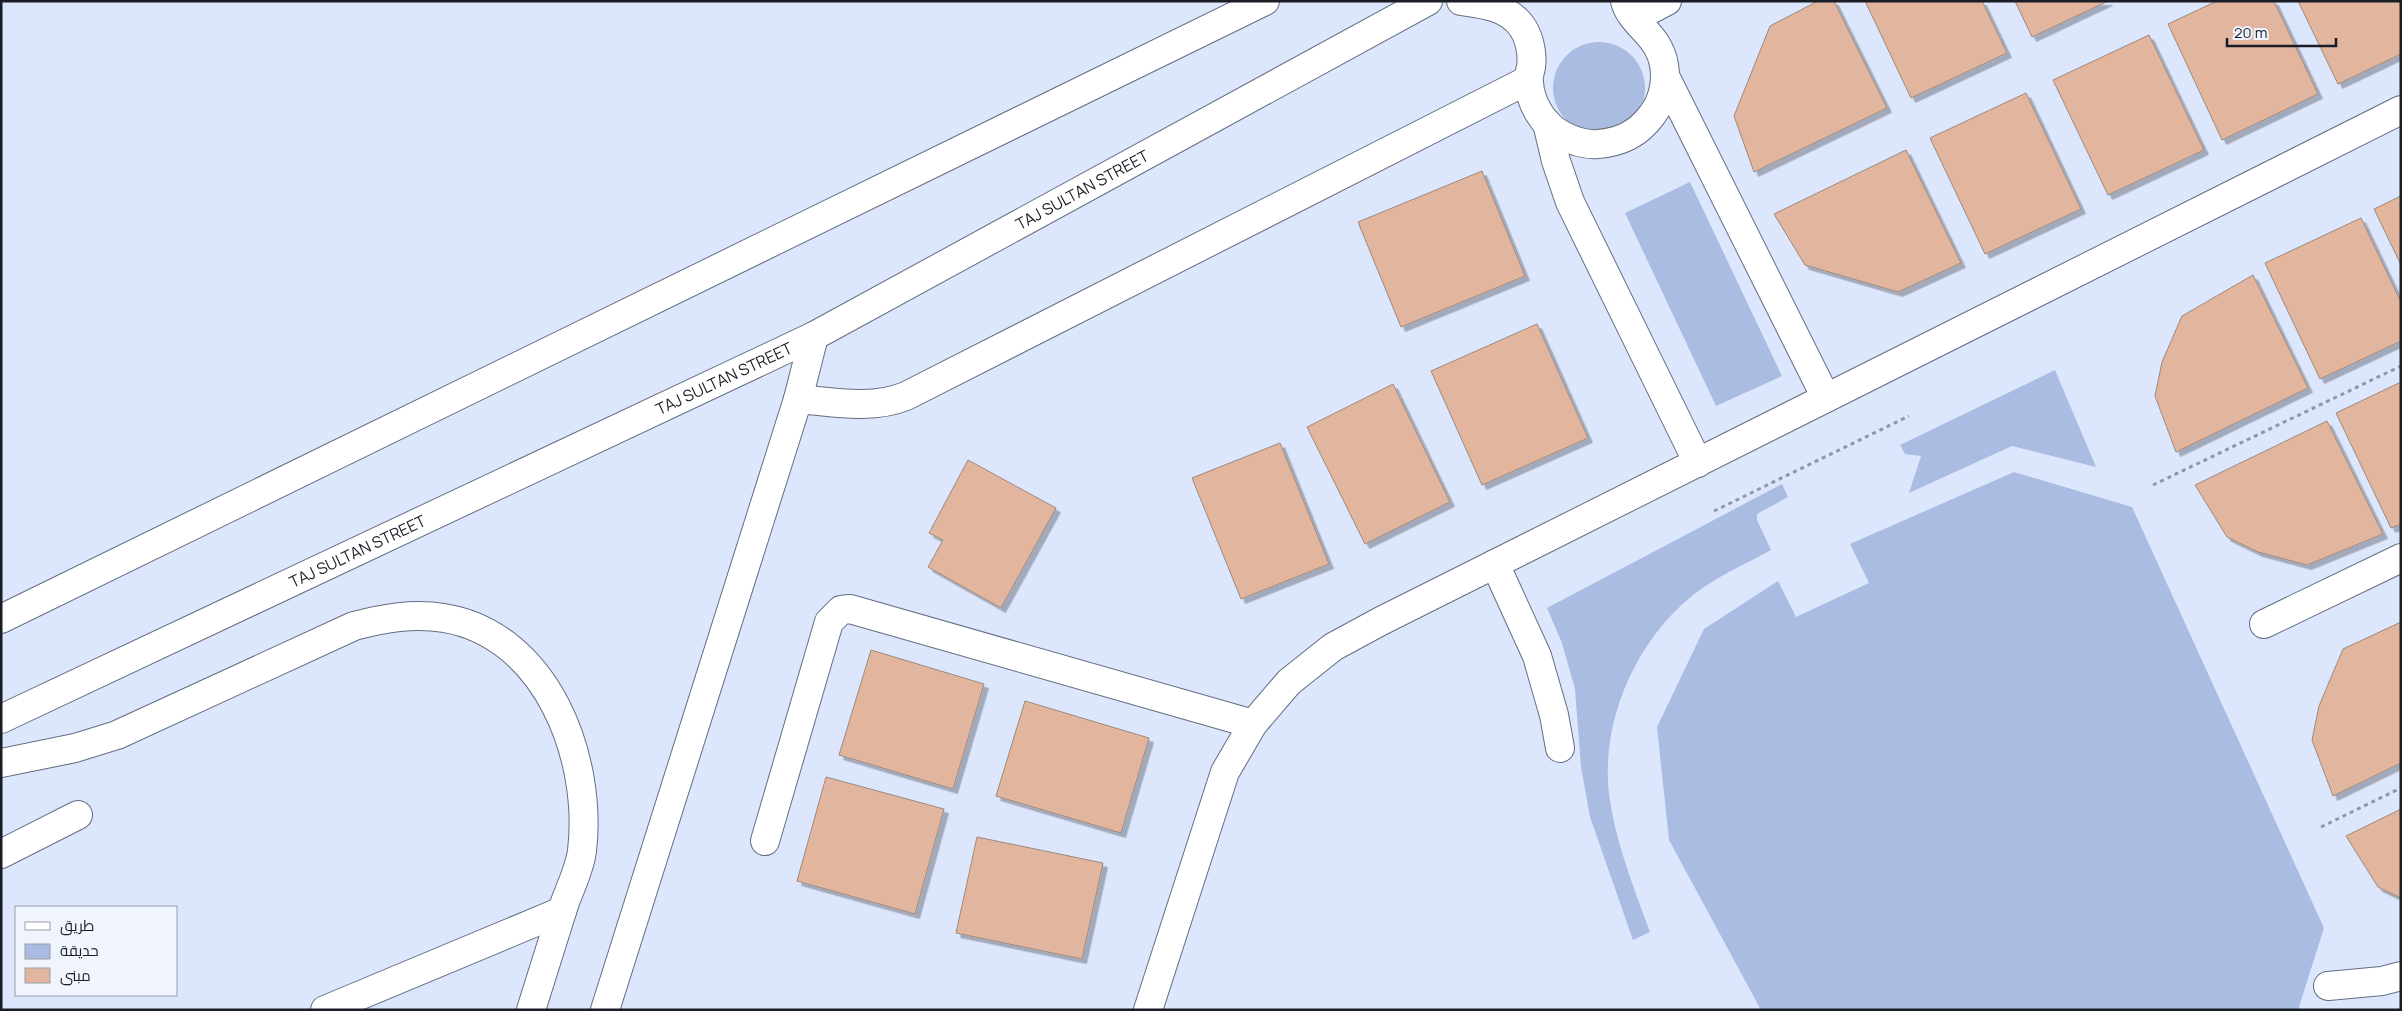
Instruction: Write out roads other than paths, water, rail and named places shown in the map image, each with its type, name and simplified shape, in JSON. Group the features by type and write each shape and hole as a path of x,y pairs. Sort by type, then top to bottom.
{"street":[{"path":"1,619 1265,1"},
{"name":"TAJ SULTAN STREET","path":"1,719 814,336 1428,1"},
{"path":"1461,1 1498,8 1520,24 1531,51 1528,80 1531,96 1537,110 1547,123 1559,133 1575,142 1593,145 1612,143 1629,137 1644,126 1656,111 1663,94 1665,76"},
{"path":"1667,1 1630,10 1653,37 1660,49 1665,76 1826,398"},
{"path":"798,399 866,404 899,399 1528,80"},
{"path":"1148,1010 1225,772 1253,724 1289,682 1333,647 2401,110"},
{"path":"1547,123 1558,168 1570,202 1698,463"},
{"path":"605,1010 798,399 814,336"},
{"path":"2264,624 2401,558"},
{"path":"1495,564 1537,656 1554,716 1560,748"},
{"path":"765,841 829,622 841,610 850,609 1253,724"},
{"path":"1,763 75,748 117,735 354,626 384,618 416,615 446,618 476,628 503,643 526,663 546,687 566,725 578,766 584,810 582,852 531,1010"},
{"path":"1,854 78,815"},
{"path":"325,1010 562,911"},
{"path":"2328,986 2382,981 2401,976"}]}
